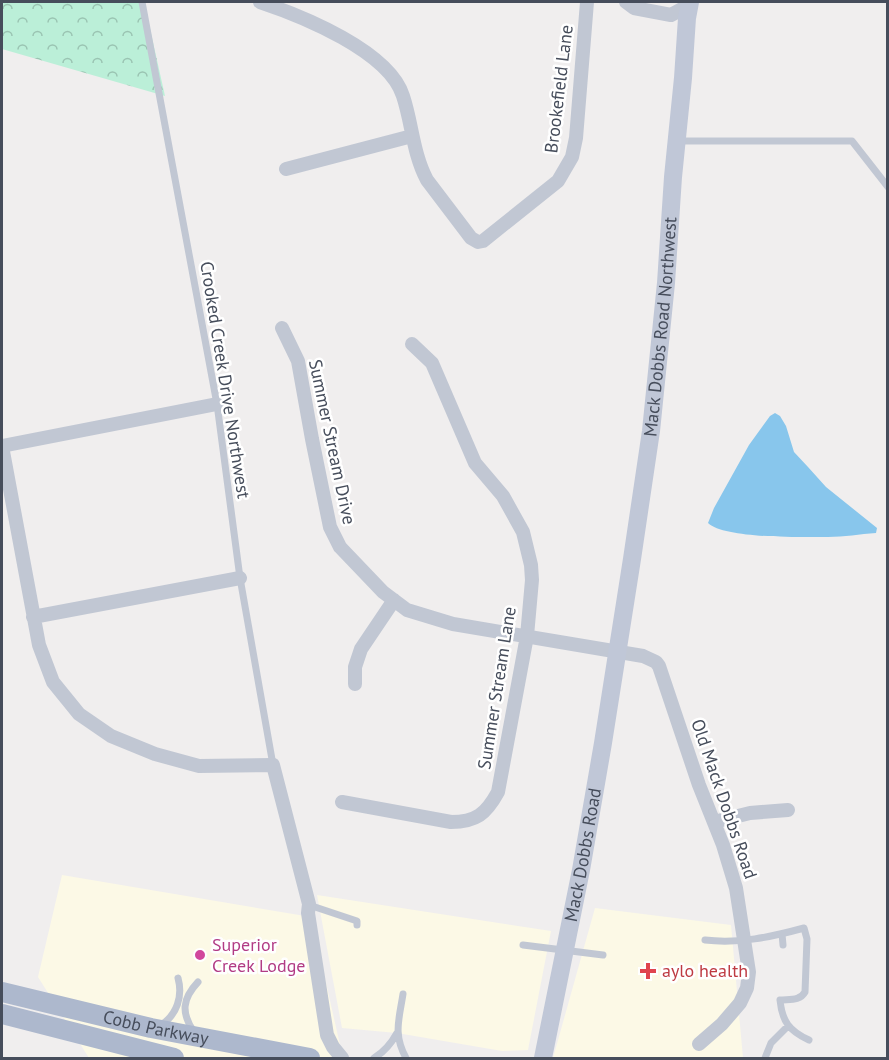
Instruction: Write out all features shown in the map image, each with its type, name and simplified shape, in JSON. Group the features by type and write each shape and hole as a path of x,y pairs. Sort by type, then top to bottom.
{"main road":[{"name":"Cobb Parkway","path":"2,992 151,1028 306,1058"},
{"name":"Cobb Parkway","path":"2,1014 174,1059"}],"street":[{"path":"260,2 291,12 325,28 385,68 403,95 412,136 286,169"},
{"name":"Brookefield Lane","path":"412,136 427,180 474,241 483,241 558,181 569,163 576,138 587,2"},
{"path":"626,2 634,8 671,15 684,5"},
{"name":"Mack Dobbs Road Northwest","path":"617,651 651,431 683,78 687,18 684,5"},
{"name":"Summer Stream Drive","path":"282,328 298,361 330,527 340,547 383,592 407,610 453,624 617,651"},
{"name":"Summer Stream Lane","path":"342,802 451,822 473,819 485,811 498,792 527,636 532,580 523,532 503,496 475,463 432,363 412,344"},
{"path":"217,404 2,446 33,617 39,645 53,682 79,714 111,736 155,754 200,766 273,765 309,904 308,913 327,1035 342,1059"},
{"path":"33,617 240,578"},
{"path":"355,684 355,667 361,649 394,600"},
{"name":"Old Mack Dobbs Road","path":"617,651 643,656 656,662 659,666 699,785 723,845 736,888 749,972 747,988 740,1003 722,1024 699,1044"},
{"name":"Mack Dobbs Road","path":"543,1059 581,870 617,651"},
{"path":"714,822 750,813 788,810"},
{"path":"306,1058 317,1049 327,1035"}],"lane":[{"name":"Crooked Creek Drive Northwest","path":"142,2 217,404 240,578 273,765"},
{"path":"676,141 852,141 888,187"},
{"path":"309,904 357,921 357,925"},
{"path":"705,940 722,942 764,939 804,928 807,939 805,992 798,999 780,999 781,1010 788,1026 809,1040"},
{"path":"782,934 783,945"},
{"path":"523,945 603,955"},
{"path":"151,1028 167,1021 173,1015 181,991 178,978"},
{"path":"198,982 189,993 185,1012 188,1022 200,1038"},
{"path":"374,1059 391,1044 397,1033 403,994"},
{"path":"765,1059 771,1043 788,1026"},
{"path":"397,1033 406,1059"}],"shaded area":[{"path":"62,875 311,917 343,1058 89,1058 38,977"},
{"path":"317,895 551,931 528,1050 502,1051 397,1033 342,1028"},
{"path":"595,908 731,925 743,1058 553,1058"}],"green space":[{"path":"2,2 144,2 165,96 2,49"}],"water":[{"path":"775,413 780,416 786,426 794,452 826,487 877,528 876,533 834,537 765,536 730,532 708,523 749,445 770,416"}],"place":[{"name":"Superior Creek Lodge","path":"200,955"},
{"name":"aylo health","path":"648,971"}]}
